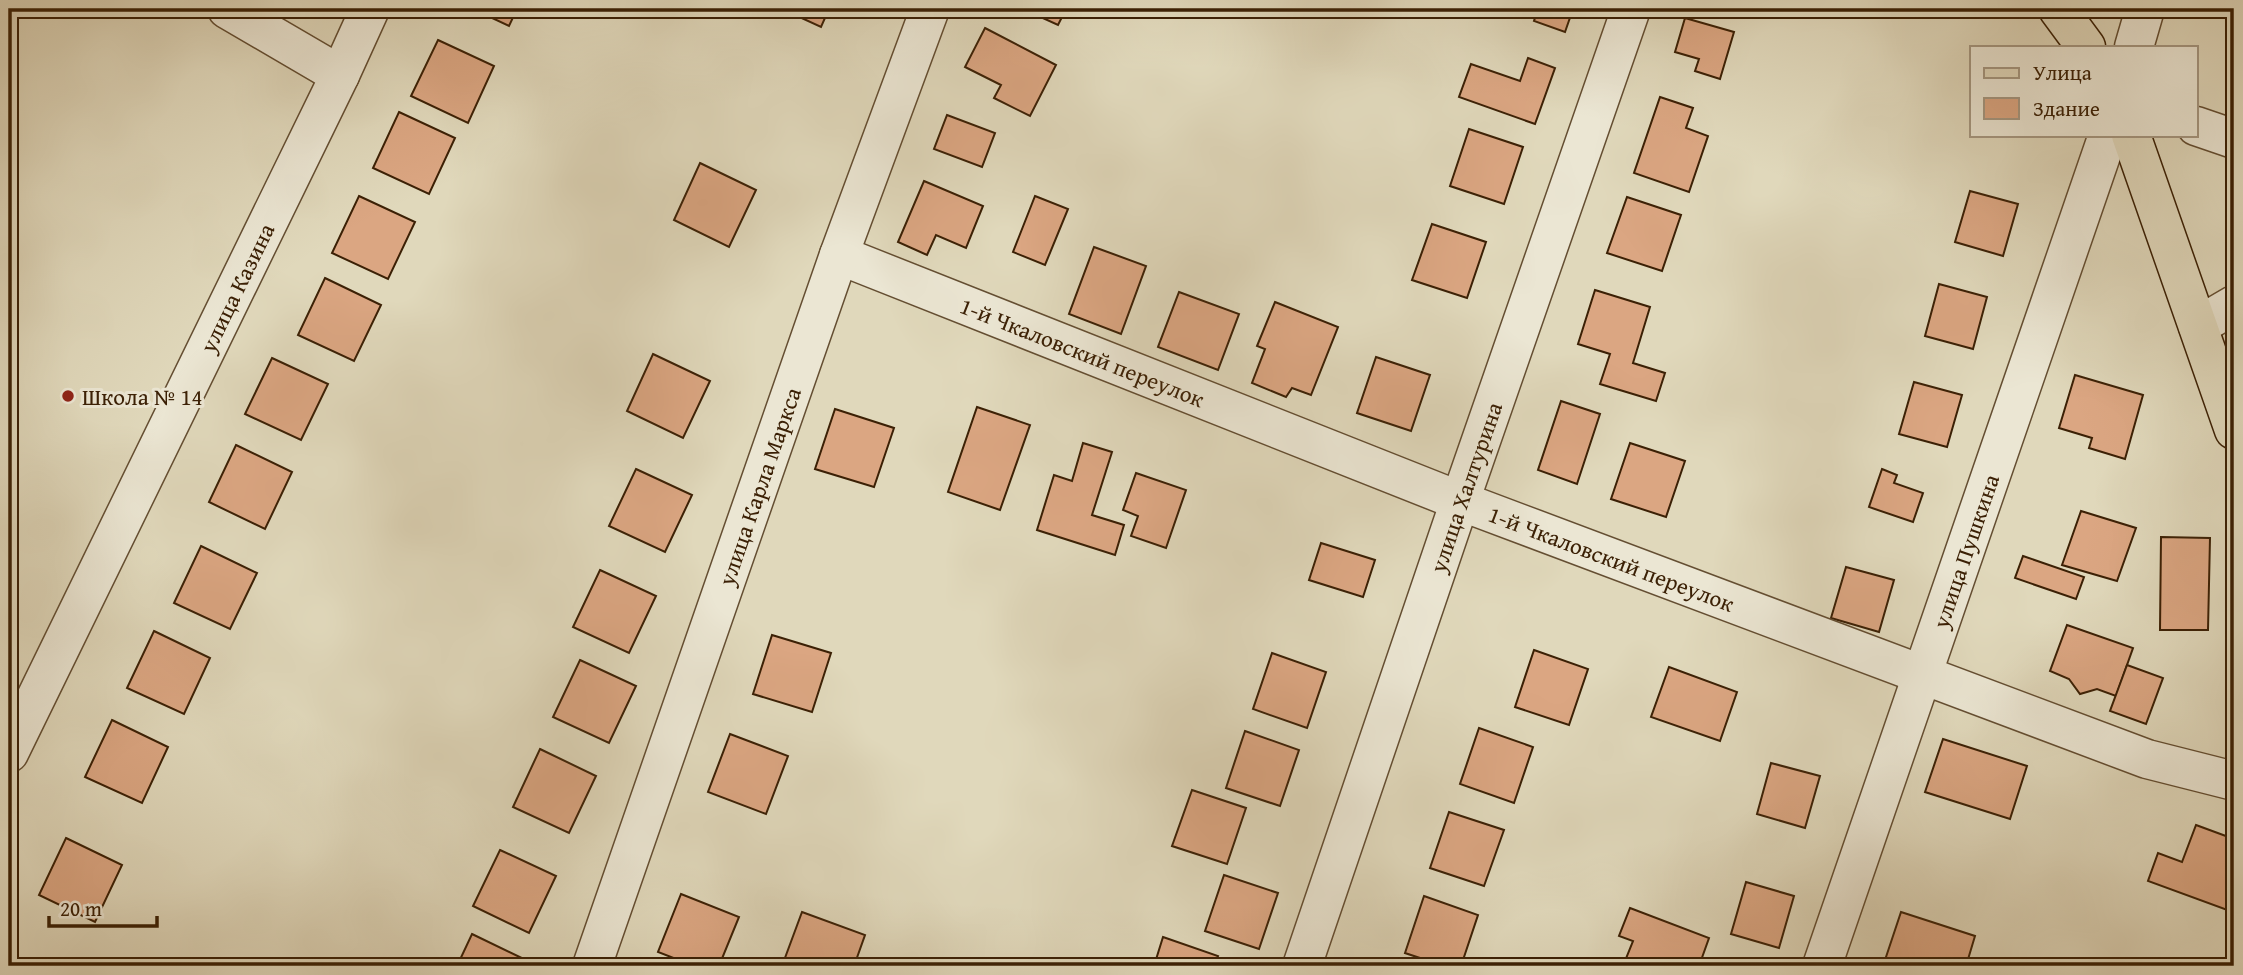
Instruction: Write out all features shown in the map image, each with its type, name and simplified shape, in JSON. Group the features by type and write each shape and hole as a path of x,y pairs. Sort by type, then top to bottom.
{"main road":[{"path":"2058,9 2085,46"},
{"path":"2131,136 2234,430"}],"street":[{"path":"227,9 340,75"},
{"name":"улица Казина","path":"9,753 370,9"},
{"name":"улица Карла Маркса","path":"592,966 839,255 929,9"},
{"name":"улица Халтурина","path":"1302,966 1631,9"},
{"path":"2134,46 2145,9"},
{"path":"2198,127 2234,139"},
{"name":"улица Пушкина","path":"1822,966 2108,136"},
{"name":"1-й Чкаловский переулок","path":"839,255 1460,501 2147,759 2234,781"},
{"path":"2198,326 2234,305"}],"building":[{"path":"473,9 517,9 509,26"},
{"path":"782,9 829,9 821,27"},
{"path":"1023,9 1066,9 1058,25"},
{"path":"1538,9 1573,9 1565,32 1534,21"},
{"path":"1685,18 1734,32 1720,79 1695,71 1699,59 1675,52"},
{"path":"985,28 1056,65 1030,116 994,98 1001,85 965,67"},
{"path":"438,40 494,66 468,123 411,96"},
{"path":"1528,58 1555,68 1535,124 1459,97 1471,64 1520,81"},
{"path":"1660,97 1693,108 1686,128 1708,136 1689,192 1634,173"},
{"path":"399,112 455,138 429,194 373,168"},
{"path":"947,115 995,133 982,167 934,149"},
{"path":"1469,129 1523,147 1504,204 1450,186"},
{"path":"700,163 756,190 729,247 674,220"},
{"path":"924,181 983,206 966,248 936,235 927,255 898,242"},
{"path":"1970,191 2018,204 2003,256 1955,242"},
{"path":"359,196 415,222 388,279 332,253"},
{"path":"1035,196 1068,209 1045,265 1013,252"},
{"path":"1627,197 1681,215 1662,271 1607,253"},
{"path":"1432,224 1486,242 1467,298 1412,280"},
{"path":"1094,247 1146,266 1121,334 1069,314"},
{"path":"325,278 381,305 354,361 298,335"},
{"path":"1939,284 1987,297 1973,349 1925,336"},
{"path":"1595,290 1650,307 1633,363 1665,373 1656,401 1600,384 1610,354 1578,344"},
{"path":"1179,292 1239,314 1218,370 1158,347"},
{"path":"1275,302 1338,327 1311,395 1292,388 1286,397 1252,383 1265,349 1257,346"},
{"path":"653,354 710,381 683,438 627,411"},
{"path":"1376,357 1430,375 1411,431 1357,413"},
{"path":"272,358 328,384 301,440 245,414"},
{"path":"2075,375 2143,395 2125,459 2089,448 2092,438 2059,428"},
{"path":"1914,382 1962,395 1947,447 1899,434"},
{"path":"1561,401 1600,414 1577,484 1538,470"},
{"path":"977,407 1030,425 1000,510 948,492"},
{"path":"835,409 894,428 874,487 815,469"},
{"path":"1083,443 1112,452 1092,515 1124,525 1115,555 1037,530 1054,475 1072,481"},
{"path":"1630,443 1685,461 1666,517 1611,499"},
{"path":"236,445 292,472 265,529 209,502"},
{"path":"636,469 692,495 665,552 609,526"},
{"path":"1882,469 1897,475 1894,483 1923,493 1913,522 1869,507"},
{"path":"1136,473 1186,490 1166,548 1131,536 1138,516 1123,510"},
{"path":"2081,511 2136,528 2117,581 2062,565"},
{"path":"2161,537 2210,538 2208,630 2160,630"},
{"path":"1321,543 1375,560 1363,597 1309,580"},
{"path":"201,546 257,573 230,629 174,603"},
{"path":"2023,556 2084,577 2076,599 2015,578"},
{"path":"1846,567 1894,580 1879,632 1831,618"},
{"path":"600,570 656,596 629,653 573,627"},
{"path":"2067,625 2133,648 2116,696 2097,689 2080,694 2069,679 2050,671"},
{"path":"154,631 210,658 184,714 127,688"},
{"path":"772,635 831,653 812,712 753,694"},
{"path":"1534,650 1588,669 1569,725 1515,707"},
{"path":"1272,653 1326,672 1307,728 1253,709"},
{"path":"580,660 636,686 609,743 553,717"},
{"path":"2127,665 2163,678 2146,724 2110,711"},
{"path":"1669,667 1737,692 1720,741 1651,717"},
{"path":"112,720 168,747 142,803 85,777"},
{"path":"1479,728 1533,747 1514,803 1460,784"},
{"path":"1245,731 1299,750 1280,806 1226,788"},
{"path":"730,734 788,756 766,814 708,792"},
{"path":"1943,739 2027,766 2010,819 1925,792"},
{"path":"540,749 596,776 569,833 513,807"},
{"path":"1771,763 1820,776 1805,828 1757,814"},
{"path":"1192,790 1246,808 1227,864 1172,846"},
{"path":"1449,812 1504,830 1484,886 1430,868"},
{"path":"2196,825 2234,839 2234,900 2230,911 2148,881 2158,853 2182,862"},
{"path":"66,838 122,865 95,922 39,895"},
{"path":"500,850 556,876 529,933 473,906"},
{"path":"1224,875 1278,893 1259,949 1205,931"},
{"path":"1746,882 1794,896 1779,948 1731,934"},
{"path":"681,894 739,917 719,966 694,966 658,952"},
{"path":"1424,896 1478,915 1461,966 1444,966 1405,953"},
{"path":"1630,908 1709,938 1699,966 1623,966 1633,941 1619,936"},
{"path":"802,912 865,935 854,966 782,966"},
{"path":"1901,912 1975,936 1966,966 1905,966 1885,960"},
{"path":"472,934 528,961 525,966 457,966"},
{"path":"1163,937 1218,956 1214,966 1154,966"}],"place":[{"name":"Школа № 14","path":"68,396"}]}
